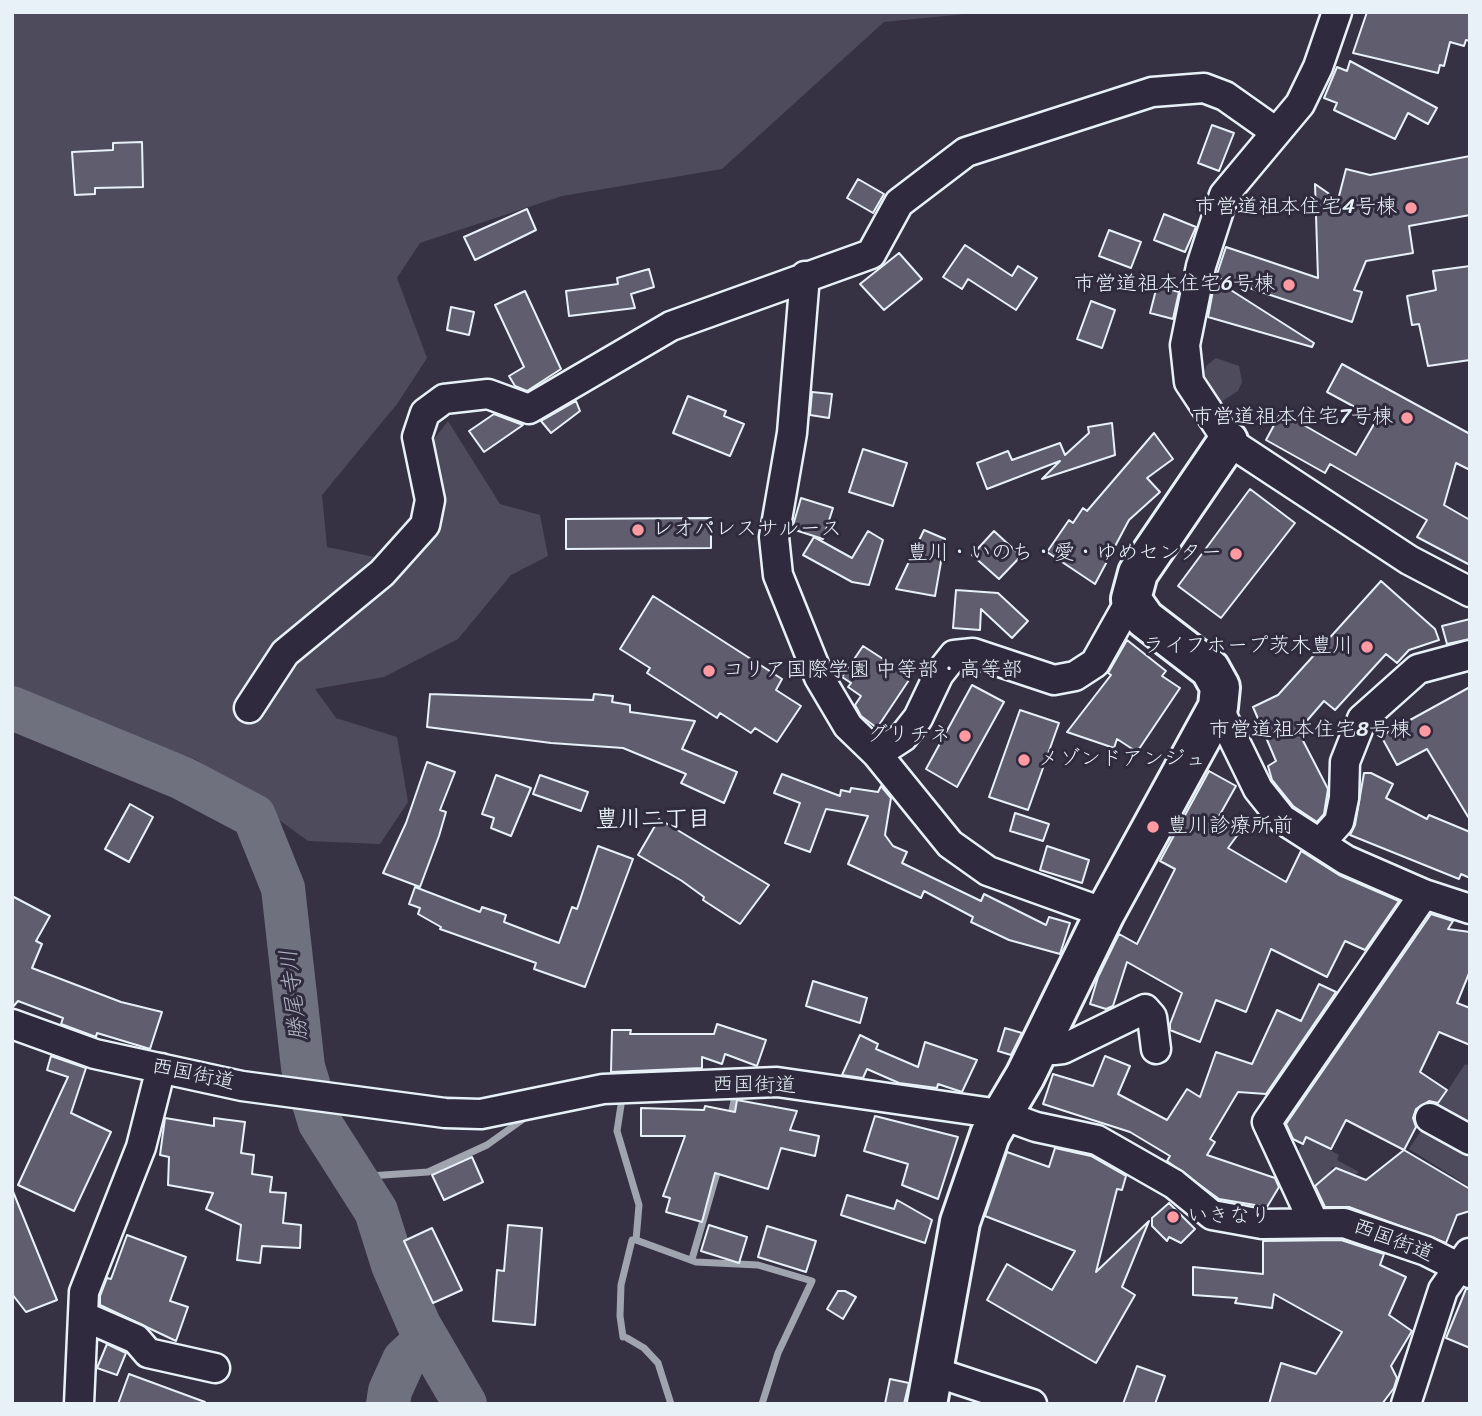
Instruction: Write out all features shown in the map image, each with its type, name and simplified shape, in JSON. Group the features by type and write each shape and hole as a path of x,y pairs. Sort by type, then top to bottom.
{"street":[{"path":"1337,12 1318,68 1300,104 1224,195 1201,267 1185,345 1189,382 1228,441 1409,561 1470,592"},
{"path":"249,708 285,653 382,573 425,525 430,500 418,437 425,413 444,399 488,394 529,409 671,326 871,254 898,203 966,152 1152,92 1204,88 1226,96 1276,132"},
{"path":"806,276 792,433 774,537 778,575 819,677 848,726 877,754 950,844 988,871 1105,913"},
{"path":"877,754 902,737 918,718 939,674 954,655 973,653 1054,680 1075,676 1095,663 1131,599 1138,573 1228,441"},
{"path":"1032,1404 930,1387 960,1222 1000,1114 1040,1046 1105,913 1218,706 1220,688 1210,669 1145,619 1131,599"},
{"path":"1320,843 1339,822 1344,798 1345,762 1362,719 1418,669 1470,655"},
{"path":"1218,706 1258,789 1282,819 1346,860 1424,894 1470,909"},
{"path":"1313,1221 1267,1122 1424,894"},
{"path":"1040,1046 1054,1050 1063,1049 1145,1009 1152,1017 1156,1049"},
{"name":"西国街道","path":"12,1024 95,1054 242,1086 445,1113 481,1114 603,1090 777,1082 1000,1114 1036,1127 1097,1140 1174,1184 1212,1216 1262,1224 1313,1221 1344,1223 1465,1264"},
{"path":"79,1404 84,1292 141,1147 161,1068"},
{"path":"1430,1118 1470,1140"},
{"path":"1406,1404 1443,1290 1465,1264"},
{"path":"83,1316 136,1339 148,1353 215,1368"}],"shaded area":[{"path":"12,12 985,12 884,22 722,169 562,196 420,243 397,278 427,358 397,404 322,495 327,547 403,563 430,535 415,464 448,421 500,504 540,515 548,556 511,575 458,639 384,677 315,689 336,718 397,737 408,802 380,844 308,841 195,759 12,693"},
{"path":"1216,358 1239,366 1242,382 1238,391 1218,404 1203,378 1206,366"},
{"path":"1465,1064 1470,1066 1470,1187 1409,1149"},
{"path":"1306,1137 1339,1155 1337,1160 1359,1172 1355,1175 1332,1167 1324,1187 1319,1182 1306,1194 1296,1155"}],"building":[{"path":"1367,12 1470,12 1470,41 1466,40 1464,46 1450,42 1444,66 1440,65 1438,73 1353,53"},
{"path":"1350,61 1437,108 1428,124 1408,113 1395,139 1334,110 1337,103 1324,98 1337,67 1347,71"},
{"path":"1212,125 1234,133 1219,171 1198,163"},
{"path":"142,142 143,187 95,188 95,194 75,195 72,152 113,150 113,143"},
{"path":"1470,156 1470,215 1409,226 1413,253 1366,261 1354,290 1362,292 1352,322 1216,277 1226,247 1318,278 1315,184 1338,200 1346,169 1370,175"},
{"path":"858,179 884,194 873,213 847,198"},
{"path":"527,209 536,230 475,260 464,237"},
{"path":"1164,214 1196,227 1185,252 1154,240"},
{"path":"1109,230 1141,242 1131,268 1099,256"},
{"path":"965,245 1012,276 1018,266 1037,278 1016,310 968,279 962,289 943,277"},
{"path":"899,253 922,279 884,310 860,284"},
{"path":"1470,266 1470,360 1428,366 1419,324 1412,325 1407,296 1436,290 1433,271"},
{"path":"649,269 654,287 631,294 635,308 569,316 566,291 618,284 617,278"},
{"path":"1215,280 1314,343 1312,347 1208,317"},
{"path":"1157,286 1179,292 1173,319 1150,313"},
{"path":"525,291 561,369 527,391 515,386 509,376 524,367 495,305"},
{"path":"1091,301 1115,310 1102,348 1077,339"},
{"path":"451,307 474,312 469,335 447,330"},
{"path":"1342,364 1470,434 1470,470 1456,463 1444,505 1470,520 1470,565 1417,537 1427,520 1330,464 1325,473 1266,440 1281,412 1356,455 1377,419 1327,392"},
{"path":"812,392 832,394 829,418 810,415"},
{"path":"688,396 726,411 724,416 744,424 730,456 673,433"},
{"path":"576,401 580,411 551,433 541,421"},
{"path":"494,414 523,425 484,452 469,431"},
{"path":"1112,423 1115,455 1042,479 1060,461 987,489 977,463 1008,451 1012,460 1060,443 1065,455 1089,433 1088,427"},
{"path":"1154,433 1173,459 1147,478 1160,492 1129,520 1095,584 1047,552 1069,520 1073,523 1083,508 1087,511"},
{"path":"863,449 907,463 893,506 849,492"},
{"name":"豊川・いのち・愛・ゆめセンター","path":"1250,489 1295,523 1221,618 1178,586"},
{"path":"801,498 833,508 823,539 792,529"},
{"name":"レオパレスサルース","path":"711,518 711,548 566,549 566,519"},
{"path":"924,530 945,539 935,596 896,589"},
{"path":"868,531 883,540 869,585 852,582 803,555 814,537 852,558"},
{"path":"994,531 1021,556 999,579 972,555"},
{"path":"1381,581 1435,629 1439,640 1409,650 1397,663 1386,654 1335,710 1324,701 1298,731 1328,789 1324,814 1317,822 1293,806 1272,780 1268,766 1276,761 1253,707 1278,695"},
{"path":"956,590 998,593 1028,621 1012,638 981,609 980,630 953,628"},
{"name":"コリア国際学園 中等部・高等部","path":"653,596 782,679 776,690 801,706 777,742 755,728 751,733 720,713 717,718 647,673 650,668 620,649"},
{"path":"1470,619 1470,639 1447,644 1442,626"},
{"path":"1127,640 1166,671 1162,676 1180,688 1137,752 1117,739 1114,748 1067,732 1111,675 1108,673"},
{"path":"863,646 911,677 877,728 861,716 855,705 861,696 848,687 851,683 842,677"},
{"name":"グリチネ","path":"972,685 1004,702 957,787 926,769"},
{"path":"1470,687 1470,820 1427,749 1397,765 1381,736"},
{"path":"430,694 593,700 594,694 613,696 612,702 630,705 630,712 695,721 682,749 737,772 724,803 681,783 686,774 623,748 551,743 427,727"},
{"name":"メゾンドアンジュ","path":"1020,710 1059,723 1028,810 989,797"},
{"path":"427,762 455,772 440,810 446,812 439,836 420,887 383,873 406,823"},
{"path":"1209,771 1236,786 1218,818 1239,833 1228,848 1286,882 1301,851 1339,875 1399,901 1365,950 1345,941 1327,977 1271,949 1246,1012 1216,1000 1200,1042 1170,1030 1182,993 1127,962 1113,1006 1106,1009 1090,1004 1098,977 1119,934 1137,944 1175,869 1160,861"},
{"path":"1364,773 1371,773 1393,784 1386,798 1427,819 1429,815 1470,832 1470,878 1461,874 1459,879 1350,835 1355,825"},
{"path":"782,774 840,796 841,790 850,792 851,788 878,792 881,786 891,798 885,835 893,846 907,852 902,863 981,901 984,894 1046,925 1049,917 1070,923 1060,954 1009,940 971,922 973,917 924,891 921,898 848,864 868,816 826,809 810,852 785,843 800,803 774,793"},
{"path":"496,775 531,788 511,836 491,828 494,818 482,814"},
{"path":"540,775 588,792 581,811 533,794"},
{"path":"130,804 153,817 129,862 105,849"},
{"path":"1015,813 1049,824 1043,841 1010,831"},
{"path":"659,819 769,885 740,924 703,900 704,897 682,881 638,855"},
{"path":"598,846 633,859 585,987 534,969 536,963 440,929 441,927 418,914 420,908 409,904 415,887 480,912 482,907 506,915 504,922 559,943 572,907 577,909"},
{"path":"1047,846 1089,860 1082,883 1040,870"},
{"path":"12,896 50,916 36,941 42,944 32,968 121,1002 162,1012 150,1049 97,1033 96,1037 61,1024 63,1018 18,1001 12,1008"},
{"path":"1431,914 1453,921 1448,929 1470,932 1470,971 1457,1003 1470,1008 1470,1045 1439,1032 1420,1072 1447,1090 1438,1103 1429,1101 1416,1109 1413,1118 1416,1127 1404,1150 1346,1120 1331,1149 1306,1137 1303,1144 1293,1139 1286,1124"},
{"path":"813,981 867,998 860,1023 806,1006"},
{"path":"1319,984 1336,992 1266,1094 1238,1092 1210,1139 1215,1142 1207,1155 1275,1178 1279,1187 1267,1207 1219,1199 1167,1161 1170,1156 1130,1132 1043,1104 1053,1074 1093,1086 1105,1056 1130,1066 1118,1094 1167,1120 1187,1089 1200,1097 1216,1052 1252,1064 1277,1010 1301,1021"},
{"path":"717,1024 766,1040 757,1066 725,1054 722,1064 702,1057 702,1068 611,1072 612,1030 631,1030 630,1034 714,1034"},
{"path":"1005,1028 1022,1033 1011,1055 998,1051"},
{"path":"860,1035 878,1044 876,1049 918,1067 925,1042 977,1060 962,1092 938,1084 937,1088 899,1083 867,1069 863,1078 842,1075"},
{"path":"51,1056 86,1068 71,1113 111,1132 74,1211 18,1185 68,1077 47,1070"},
{"path":"737,1100 797,1111 790,1130 819,1136 815,1156 781,1148 768,1189 715,1173 702,1222 666,1212 670,1198 663,1196 685,1136 641,1136 641,1108 704,1110 705,1106 735,1112"},
{"path":"875,1116 958,1137 938,1199 902,1185 908,1164 864,1151"},
{"path":"165,1118 214,1126 214,1118 245,1122 241,1153 254,1155 252,1174 272,1177 270,1192 286,1193 283,1223 301,1225 300,1248 262,1246 260,1263 237,1260 241,1225 206,1209 213,1193 168,1185 169,1157 160,1155"},
{"path":"1055,1148 1091,1156 1126,1176 1122,1190 1117,1189 1096,1272 1149,1221 1122,1287 1135,1295 1096,1363 987,1300 1007,1264 1052,1290 1075,1251 985,1216 1007,1152 1049,1167"},
{"path":"1404,1150 1470,1189 1470,1211 1457,1215 1446,1243 1349,1207 1325,1207 1315,1186 1336,1168 1366,1180"},
{"path":"472,1157 483,1182 444,1200 432,1175"},
{"path":"12,1189 57,1300 26,1312 12,1294"},
{"path":"847,1195 894,1209 897,1200 932,1220 925,1243 841,1215"},
{"path":"1169,1203 1195,1229 1181,1243 1169,1237 1167,1241 1152,1226 1152,1218"},
{"path":"508,1225 542,1228 535,1325 493,1321 497,1270 504,1271"},
{"path":"709,1225 747,1237 739,1263 701,1251"},
{"path":"767,1226 816,1241 806,1272 758,1257"},
{"path":"432,1228 462,1290 433,1303 404,1241"},
{"path":"127,1235 186,1257 170,1301 188,1307 176,1341 100,1305 100,1296 107,1278 111,1279"},
{"path":"1341,1240 1384,1254 1380,1265 1406,1277 1389,1315 1412,1331 1391,1366 1397,1378 1394,1388 1382,1404 1269,1404 1281,1363 1316,1374 1342,1332 1274,1294 1272,1308 1235,1303 1237,1298 1193,1295 1193,1267 1263,1274 1263,1241"},
{"path":"1466,1289 1470,1289 1470,1348 1446,1338"},
{"path":"838,1291 845,1291 856,1297 843,1319 827,1309"},
{"path":"107,1344 126,1353 117,1375 97,1368"},
{"path":"1137,1366 1165,1376 1155,1404 1123,1404"},
{"path":"129,1374 205,1402 118,1404"},
{"path":"890,1379 909,1383 904,1404 885,1404"}],"waterway":[{"name":"勝尾寺川","path":"12,708 182,778 254,816 283,888 303,1067 320,1123 376,1211 393,1265 419,1325 465,1404"},
{"path":"730,1120 735,1096"},
{"path":"621,1105 617,1131 639,1205 636,1240"},
{"path":"354,1177 428,1172 487,1145 522,1120"},
{"path":"692,1259 719,1166"},
{"path":"623,1337 620,1316 621,1285 632,1240"},
{"path":"636,1240 696,1262 758,1265 812,1281 778,1353 762,1404"},
{"path":"627,1338 644,1348 658,1363 671,1404"},
{"name":"勝尾寺川","path":"388,1404 390,1391 404,1360 427,1339"}],"place":[{"name":"市営道祖本住宅4号棟","path":"1411,208"},
{"name":"市営道祖本住宅6号棟","path":"1289,285"},
{"name":"市営道祖本住宅7号棟","path":"1407,418"},
{"name":"レオパレスサルース","path":"638,530"},
{"name":"豊川・いのち・愛・ゆめセンター","path":"1236,554"},
{"name":"ライフホープ茨木豊川","path":"1367,647"},
{"name":"コリア国際学園 中等部・高等部","path":"709,671"},
{"name":"市営道祖本住宅8号棟","path":"1425,731"},
{"name":"グリチネ","path":"965,736"},
{"name":"メゾンドアンジュ","path":"1024,760"},
{"name":"豊川診療所前","path":"1153,827"},
{"name":"いきなり","path":"1173,1217"}],"district":[{"name":"豊川二丁目","path":"653,820"}]}
